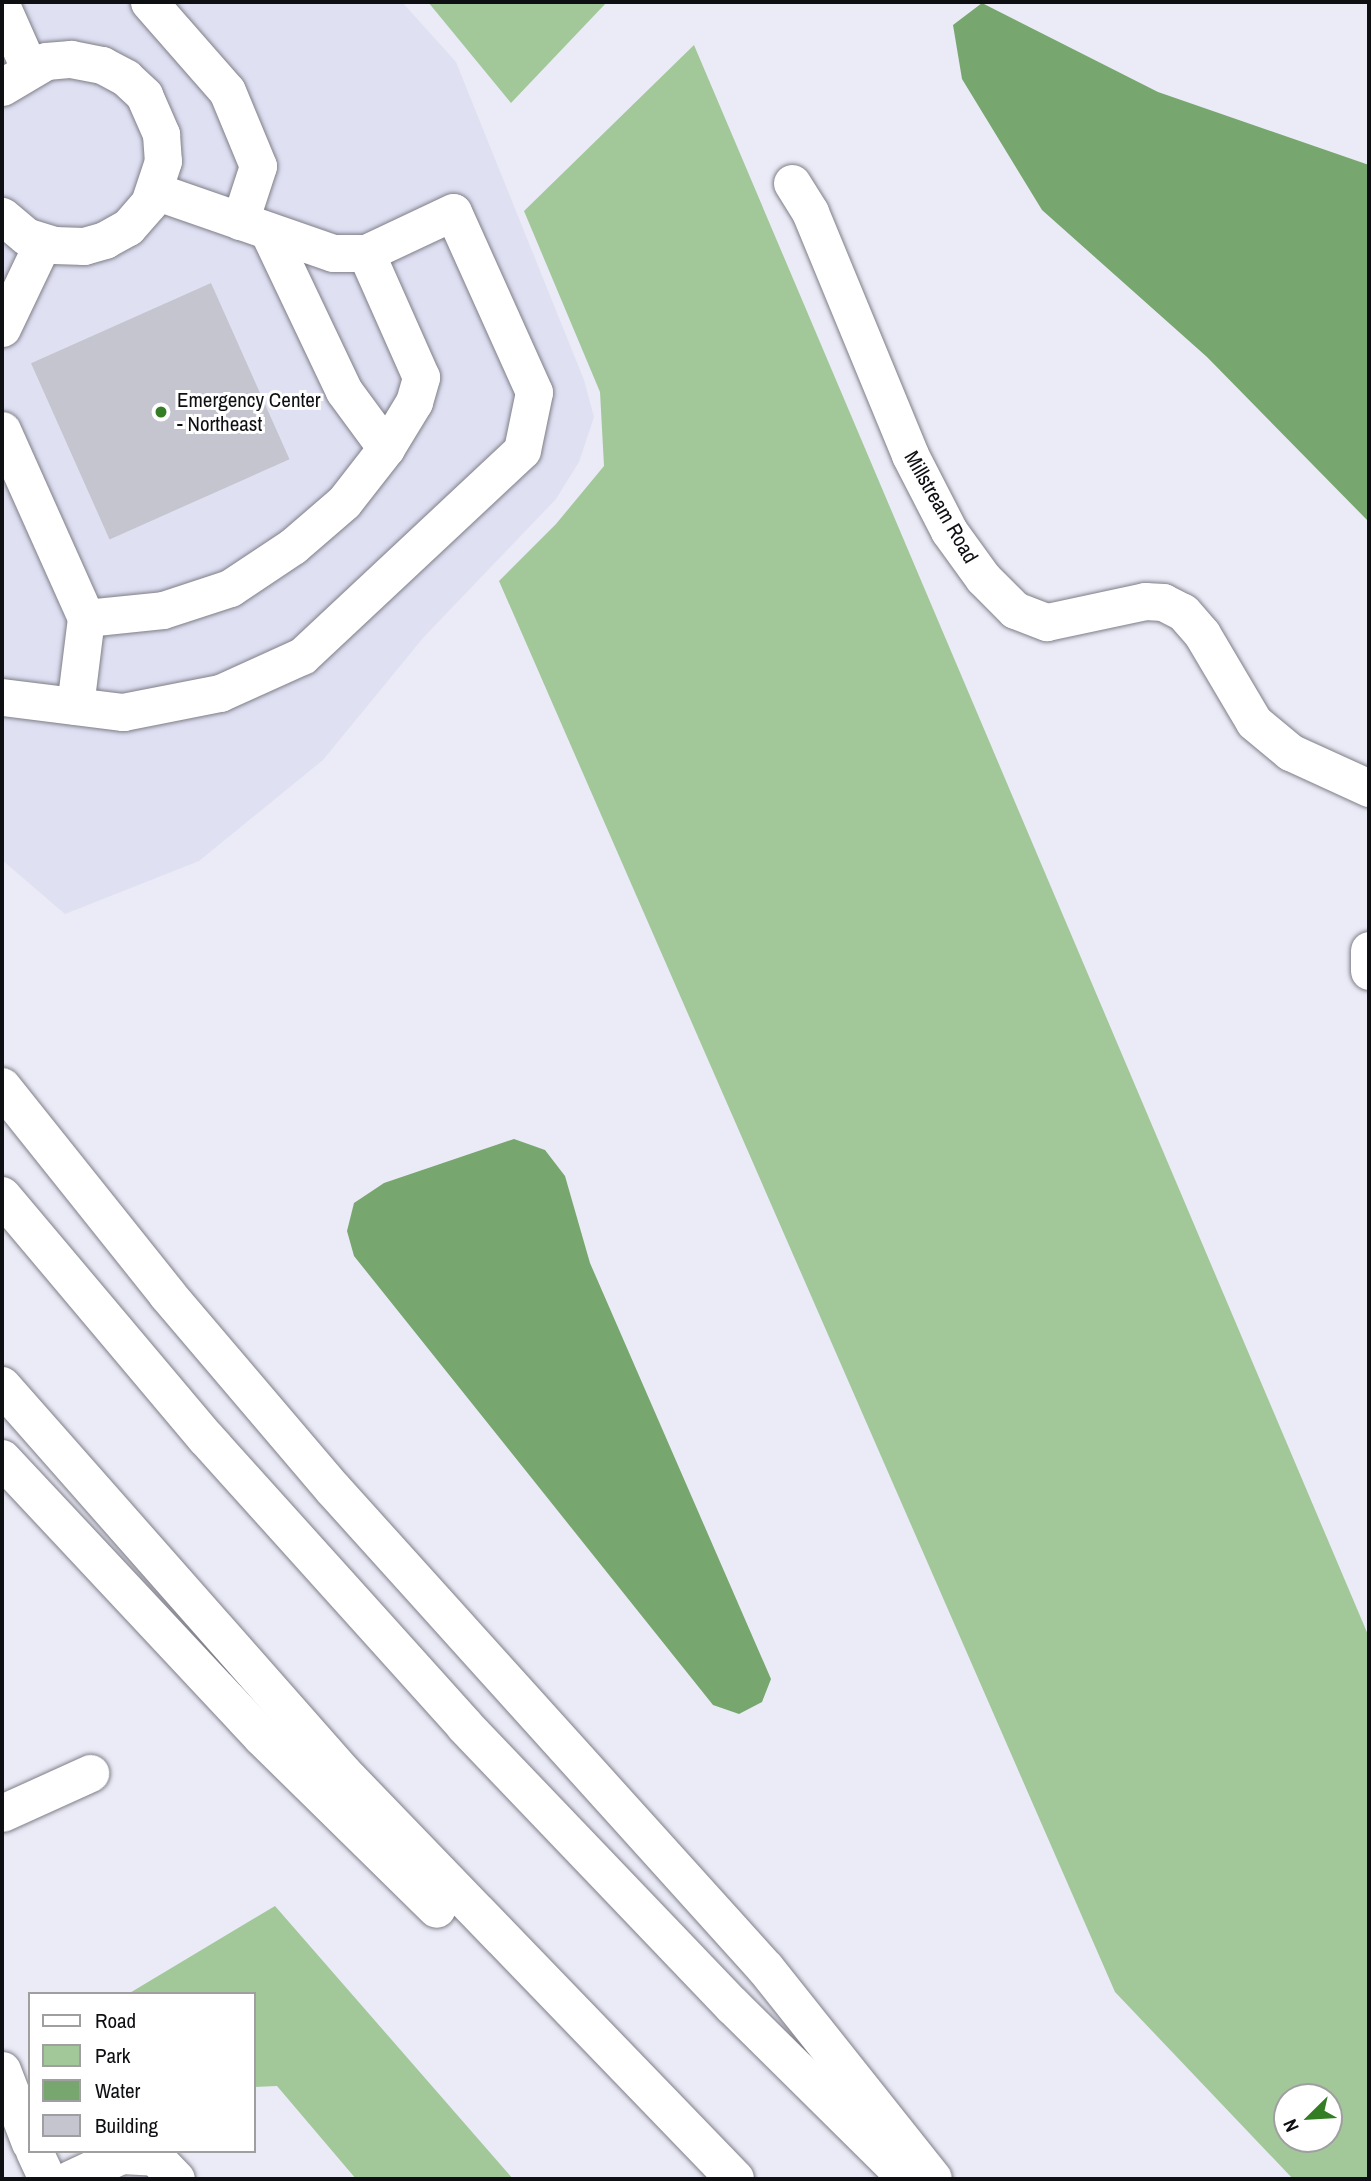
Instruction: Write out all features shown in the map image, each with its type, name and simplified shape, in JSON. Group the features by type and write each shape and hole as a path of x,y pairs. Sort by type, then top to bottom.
{"highway":[{"path":"2,1087 167,1294 333,1489 765,1969 933,2179"},
{"path":"2,1196 205,1438 456,1717 733,2006 908,2179"},
{"path":"2,1386 344,1774 734,2179"},
{"path":"2,1459 147,1618 352,1828 704,2149"}],"street":[{"path":"149,2 227,91 258,166 254,226 344,391 386,448"},
{"path":"2,7 15,78 71,59 102,65 127,78 153,110 161,134 163,161 155,191 128,227 105,240 84,246 43,242 27,237 2,216"},
{"name":"Millstream Road","path":"792,183 810,212 910,455 950,531 983,578 1015,610 1047,622 1145,601 1163,602 1183,612 1202,634 1254,722 1290,752 1369,788"},
{"path":"6,689 75,706 123,712 220,694 302,656 522,450 534,393 453,212 366,253 333,253 155,191"},
{"path":"2,328 43,242"},
{"path":"86,618 163,610 230,588 293,546 344,502 386,448 414,402 421,377 366,253"},
{"path":"2,430 86,618 75,706"},
{"path":"1369,950 1369,971"},
{"path":"2,1814 90,1773"},
{"path":"2,2070 28,2138"},
{"path":"35,2153 47,2179"},
{"path":"69,2179 121,2155 155,2157 176,2179"}],"shaded area":[{"path":"2,2 402,2 456,62 584,380 594,417 579,462 556,499 423,638 323,760 199,861 65,914 2,860"}],"green space":[{"path":"428,2 607,2 511,103"},
{"path":"694,45 1369,1637 1369,2179 1293,2179 1115,1992 499,581 556,524 604,466 600,392 524,211"},
{"path":"275,1906 513,2179 356,2179 277,2086 256,2087 256,1992 131,1992"}],"water":[{"path":"982,3 1158,92 1369,165 1369,522 1207,357 1042,210 962,79 953,25"},
{"path":"514,1139 545,1150 565,1176 590,1263 771,1679 762,1702 739,1714 713,1705 354,1256 347,1231 354,1203 384,1183"}],"building":[{"name":"Emergency Center - Northeast","path":"211,283 290,459 110,539 31,363"}],"place":[{"name":"Emergency Center - Northeast","path":"161,412"}]}
